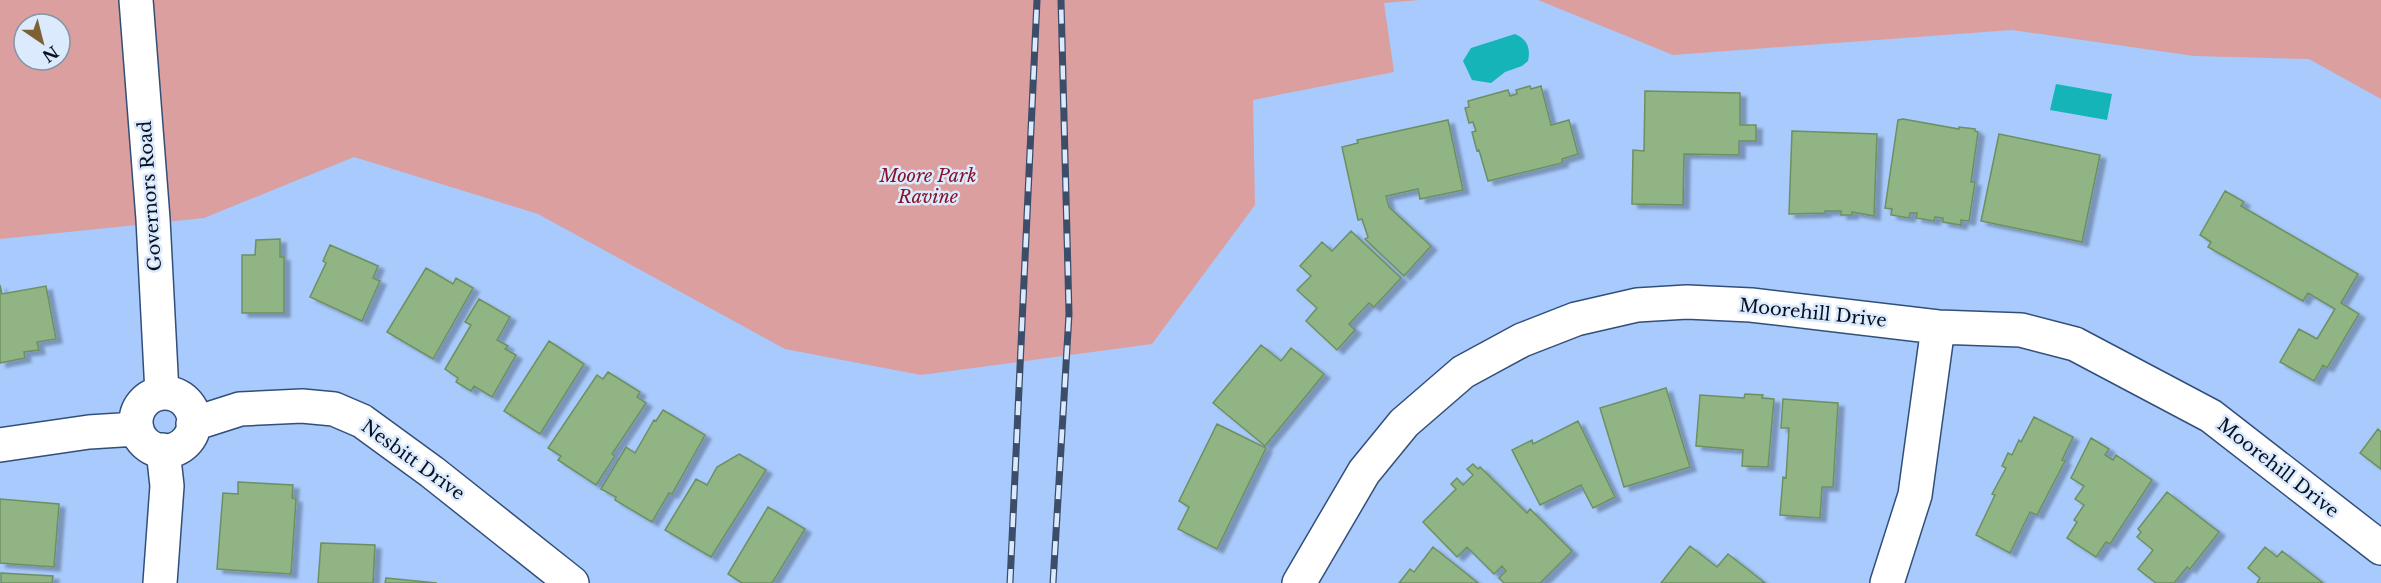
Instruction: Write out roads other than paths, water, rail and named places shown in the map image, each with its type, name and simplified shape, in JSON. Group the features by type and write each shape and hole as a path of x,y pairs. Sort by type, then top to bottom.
{"street":[{"name":"Governors Road","path":"136,0 153,219 162,393"},
{"name":"Moorehill Drive","path":"1299,583 1364,472 1404,423 1463,372 1522,340 1576,319 1637,305 1687,302 1751,305 1938,327 2021,330 2075,344 2211,416 2381,548"},
{"path":"1887,583 1915,495 1938,327"},
{"path":"162,393 178,396 185,401 190,408 193,424 187,440 172,449 163,450 154,449 146,444 137,429 136,419 144,401 162,393"},
{"name":"Nesbitt Drive","path":"193,424 240,409 302,406 334,409 362,420 572,583"},
{"path":"0,445 89,432 137,429"},
{"path":"160,583 167,486 163,450"}],"railway":[{"path":"1010,583 1037,0"},
{"path":"1053,583 1069,314 1061,0"}],"park label":[{"name":"Moore Park Ravine","path":"928,186"}]}
